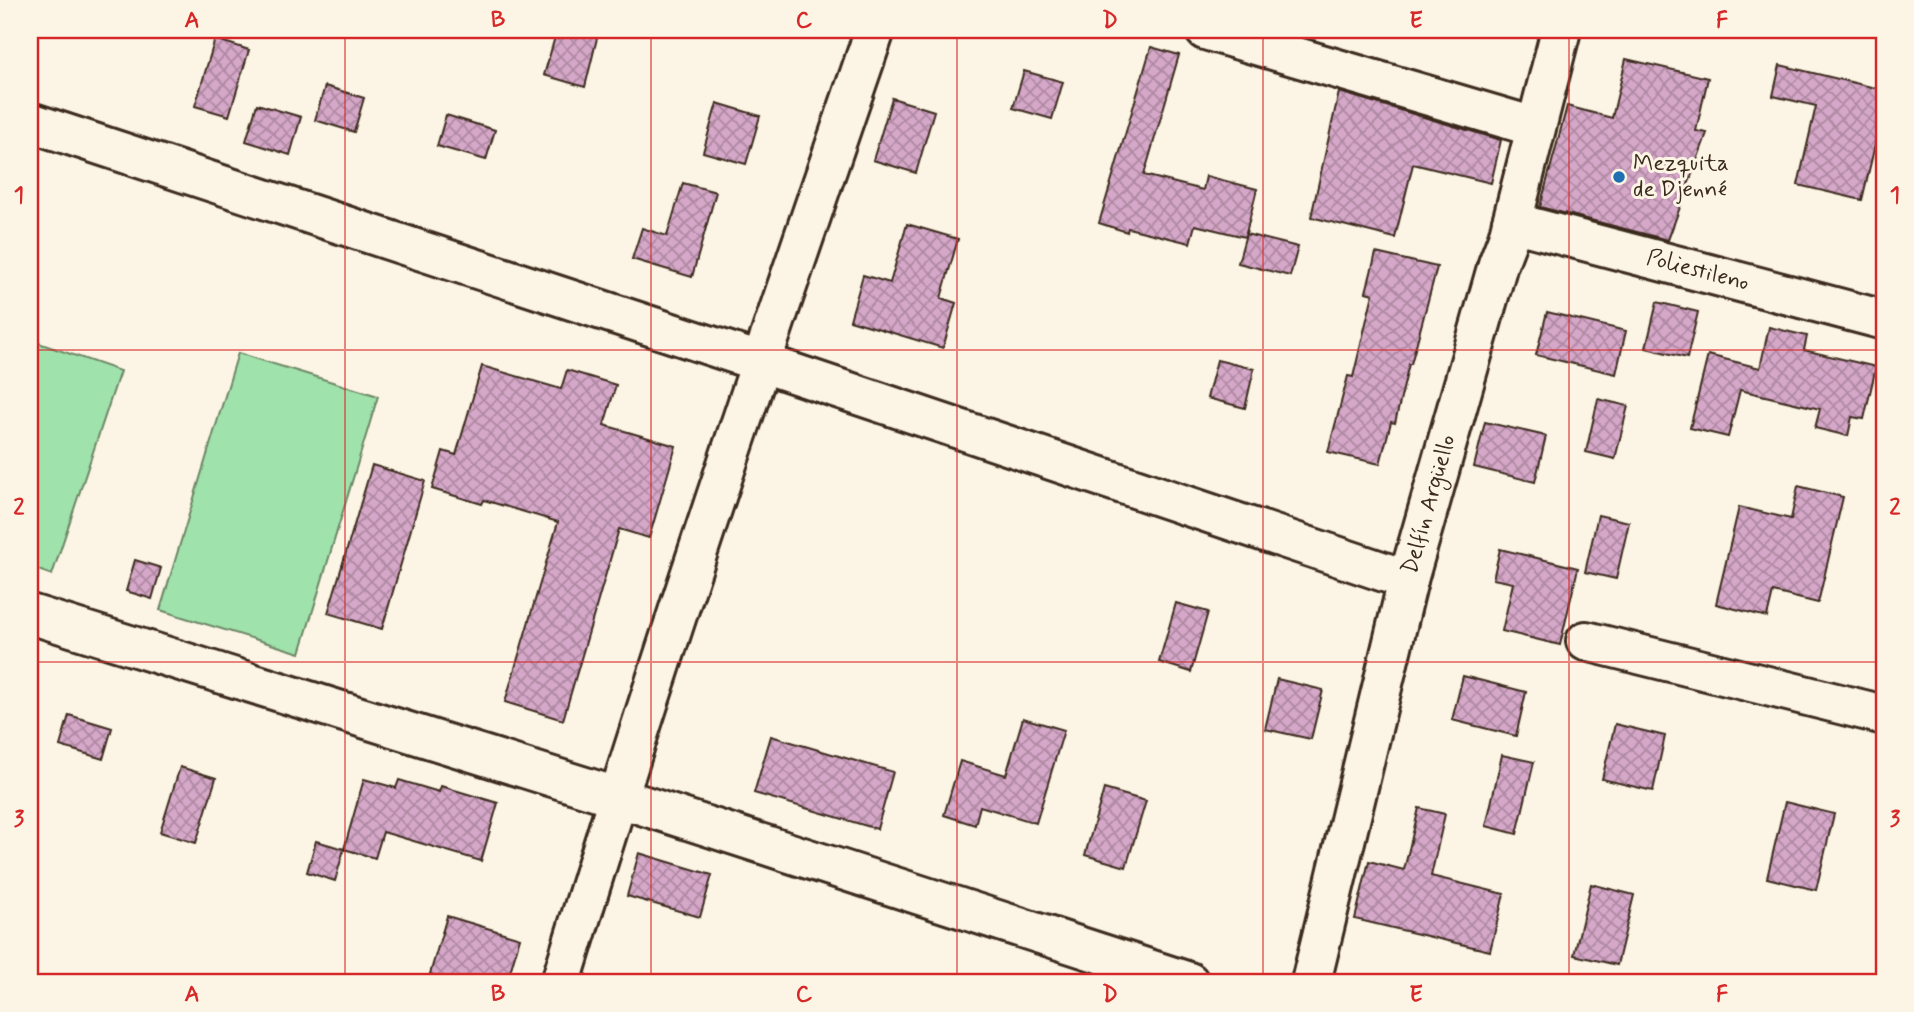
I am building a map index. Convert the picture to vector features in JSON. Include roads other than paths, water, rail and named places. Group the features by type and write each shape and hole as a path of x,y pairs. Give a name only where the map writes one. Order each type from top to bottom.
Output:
{"street":[{"path":"561,982 617,797 760,362 875,30"},
{"path":"1205,30 1535,127"},
{"name":"Delfín Argüello","path":"1311,982 1408,580 1512,222 1561,30"},
{"path":"30,122 760,362 1408,580"},
{"name":"Poliestileno","path":"1512,222 1884,320"},
{"path":"30,614 617,797 1189,982"},
{"path":"1586,641 1884,715"}],"place":[{"name":"Mezquita de Djenné","path":"1619,177"}]}
